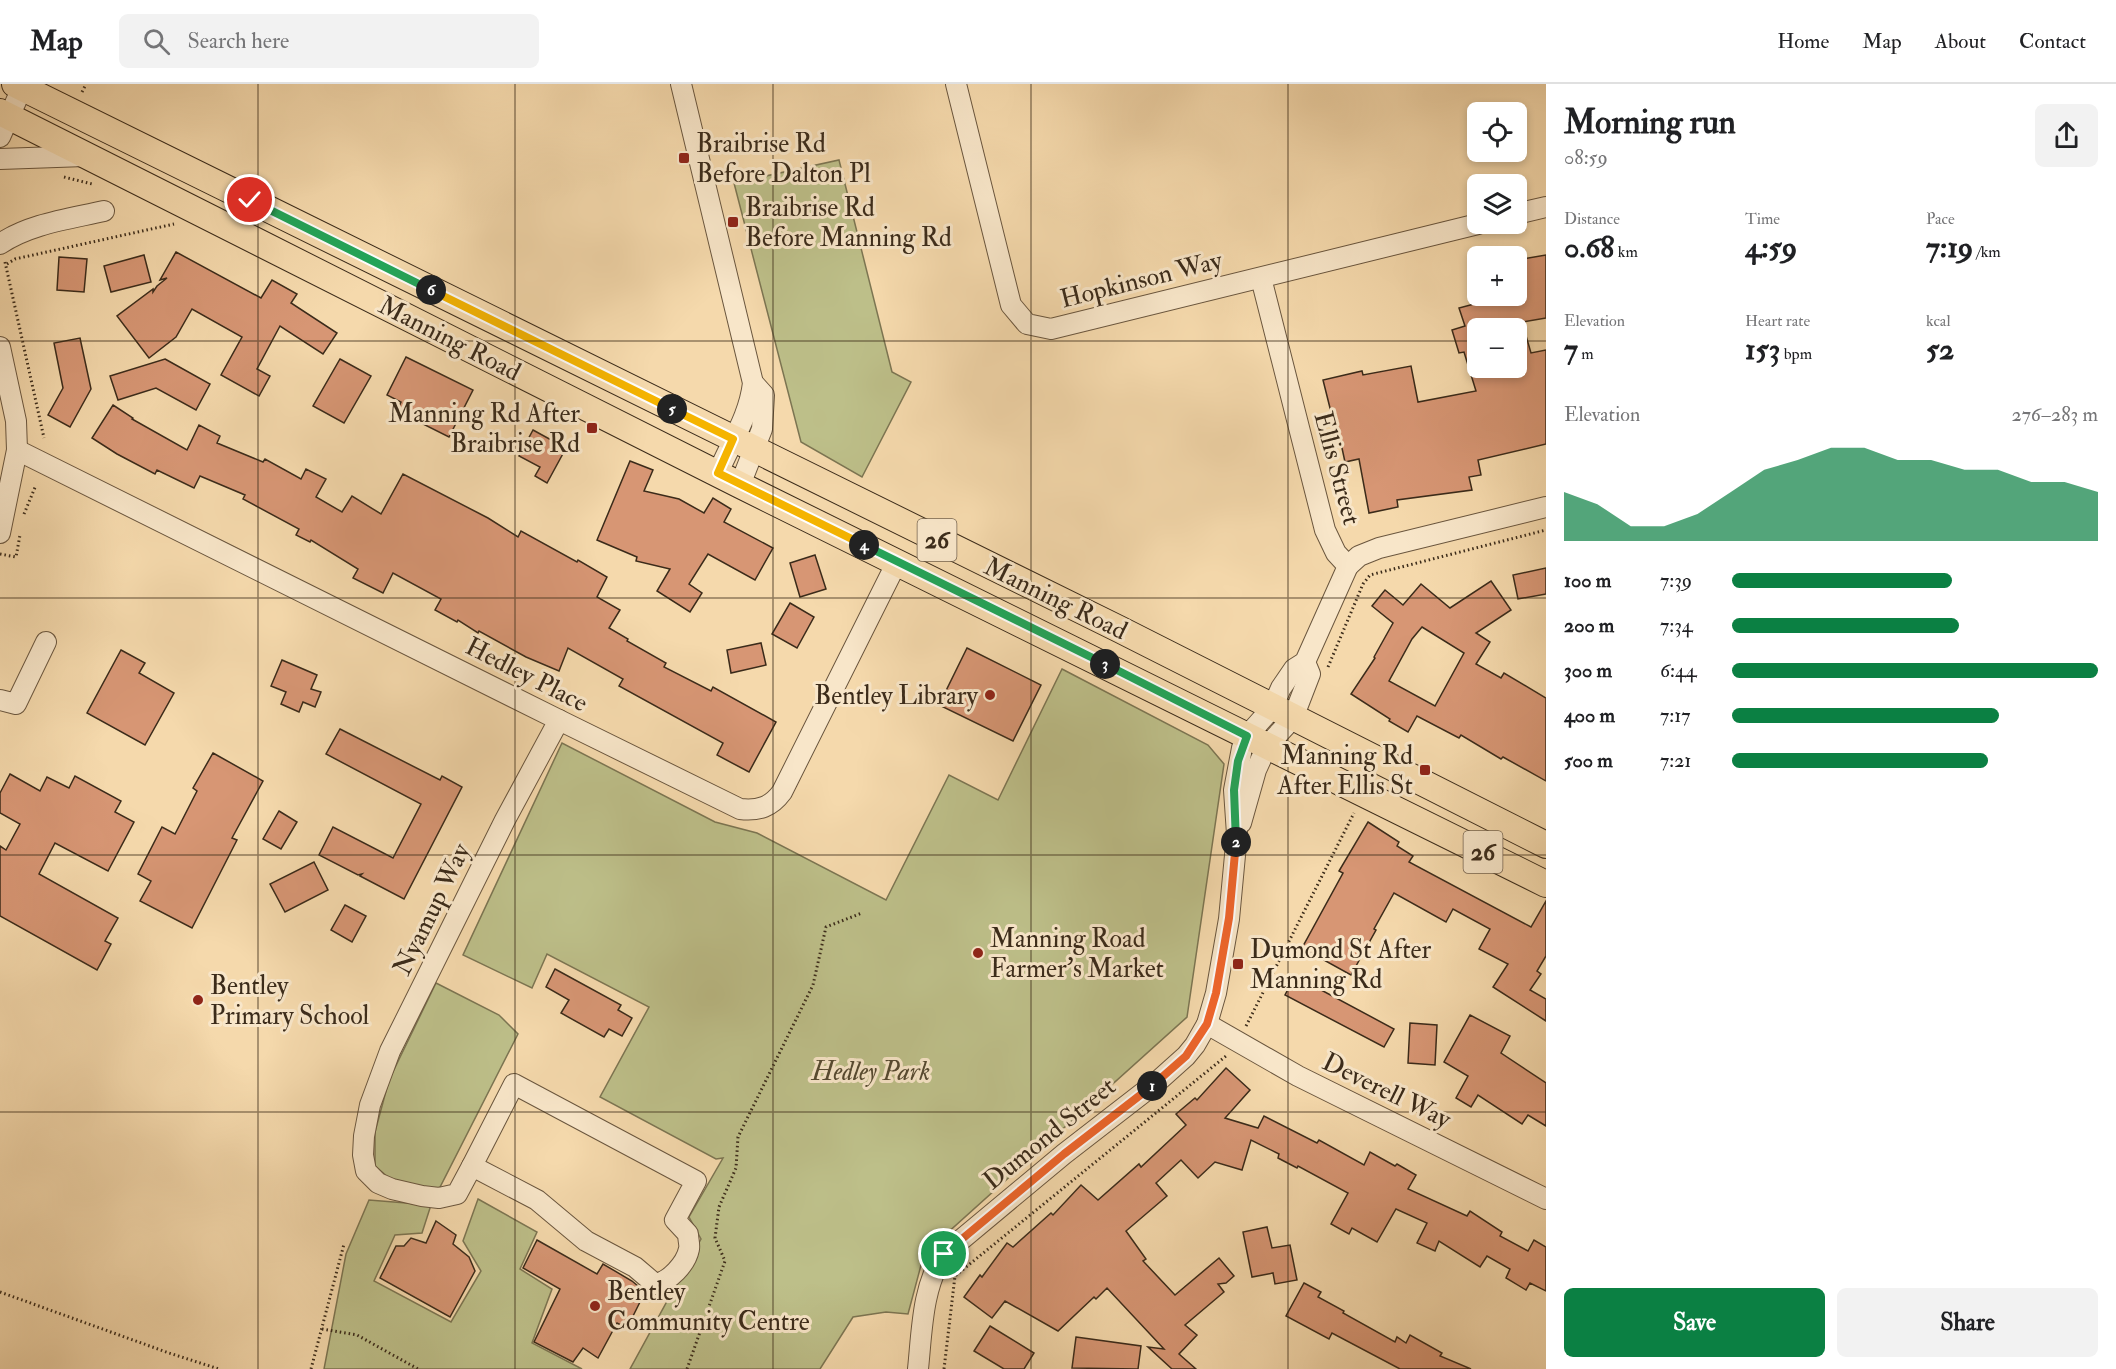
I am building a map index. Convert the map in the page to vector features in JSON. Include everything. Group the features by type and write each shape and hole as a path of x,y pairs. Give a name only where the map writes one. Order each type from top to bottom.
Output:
{"main road":[{"name":"Manning Road","path":"10,87 1119,629 1546,845"},
{"name":"Manning Road","path":"3,122 85,156 740,485 1546,884"}],"street":[{"path":"681,84 753,383 751,403 745,420 733,439 718,473"},
{"name":"Hopkinson Way","path":"956,84 1011,305 1027,324 1052,329 1467,227"},
{"path":"3,122 10,87"},
{"path":"0,159 85,156"},
{"path":"1527,211 1546,207"},
{"path":"0,244 12,236 37,227 104,211"},
{"name":"Ellis Street","path":"1261,278 1325,530 1336,553 1348,566"},
{"path":"0,347 16,421 17,450 0,533"},
{"path":"740,485 762,429 764,395 753,383"},
{"name":"Hedley Place","path":"17,450 734,806 754,810 775,802 782,792 897,562"},
{"path":"1282,713 1310,674 1305,662 1348,566 1359,556 1378,548 1546,507"},
{"path":"0,700 16,704 46,642"},
{"name":"Dumond Street","path":"918,1369 928,1290 935,1269 944,1254 1064,1154 1173,1068 1190,1051 1207,1024 1216,993 1229,918 1237,834 1234,790 1238,761 1282,713"},
{"name":"Nyamup Way","path":"472,1166 457,1194 439,1198 422,1196 378,1183 366,1171 364,1146 370,1105 390,1051 504,820 559,720"},
{"name":"Deverell Way","path":"1207,1024 1298,1076 1546,1199"},
{"path":"514,1084 696,1181 675,1220 688,1234 689,1251 674,1275 663,1283 655,1284 635,1267 586,1241 537,1200 472,1166 514,1084"}],"path":[{"path":"82,92 86,84"},
{"path":"7,264 15,259 178,223"},
{"path":"0,256 7,264 7,273 44,438"},
{"path":"1328,667 1363,584 1370,575 1546,531"},
{"path":"1243,1030 1354,811"},
{"path":"687,1369 724,1261 715,1238 719,1208 736,1168 738,1137 813,985 826,927 862,913"},
{"path":"944,1369 955,1276 1230,1053"},
{"path":"311,1369 344,1244"},
{"path":"0,1292 219,1369"},
{"path":"322,1329 357,1335 418,1369"}],"green space":[{"path":"839,160 892,372 911,382 862,477 801,442 734,183"},
{"name":"Hedley Park","path":"1062,669 1208,745 1224,764 1187,1017 924,1254 908,1314 886,1312 853,1317 820,1369 630,1369 701,1239 689,1217 723,1158 716,1159 600,1097 649,1007 547,954 532,988 463,955 562,743 715,822 757,833 886,900 949,775 998,800"},
{"path":"436,983 499,1015 518,1034 438,1191 389,1178 375,1166 375,1132 389,1080"},
{"path":"478,1199 537,1232 520,1269 552,1289 532,1343 582,1369 324,1369 346,1254 369,1200 431,1205 422,1233 395,1235 374,1281 451,1322 481,1271 463,1241"}],"building":[{"path":"176,252 261,298 272,280 297,294 291,303 337,333 323,354 280,326 257,369 270,376 259,396 221,375 242,337 192,309 176,337 149,358 117,316 153,289 153,292 167,278 160,280"},
{"path":"144,255 151,282 111,292 104,266"},
{"path":"1546,255 1546,318 1527,321 1527,318 1467,318 1467,362 1464,352 1459,353 1452,330 1465,326 1459,308 1467,306 1527,306 1527,258"},
{"path":"59,257 87,259 84,292 57,290"},
{"path":"80,338 91,389 70,427 48,415 63,388 54,343"},
{"path":"1527,339 1531,353 1546,350 1546,444 1478,460 1481,475 1469,477 1472,490 1397,500 1398,507 1369,513 1359,459 1345,462 1334,411 1331,412 1323,380 1362,371 1363,375 1411,366 1418,402 1476,391 1472,378 1527,378"},
{"path":"406,357 473,390 449,437 397,411 401,402 387,395"},
{"path":"165,359 210,384 196,410 156,388 118,400 110,376"},
{"path":"340,359 371,376 344,423 313,406"},
{"path":"113,405 132,419 187,450 199,425 220,436 217,443 263,462 265,459 301,479 306,469 326,479 316,497 342,512 352,496 381,514 403,474 488,518 518,537 521,531 607,577 597,597 620,610 609,628 666,663 664,667 711,691 713,687 776,722 749,772 717,755 723,743 619,686 623,679 568,648 559,671 526,657 435,610 441,599 393,573 383,593 353,578 358,569 311,540 310,542 296,535 299,529 243,499 245,495 200,476 194,488 157,470 155,474 117,454 92,438"},
{"path":"533,430 566,448 547,483 535,476 540,467 519,456"},
{"path":"630,461 653,470 644,491 679,499 704,513 713,498 731,509 724,522 773,548 755,580 708,554 689,584 702,593 690,612 657,591 670,569 636,561 637,557 597,540"},
{"path":"815,555 826,589 800,597 790,563"},
{"path":"1546,568 1546,594 1518,599 1513,575"},
{"path":"1491,581 1511,610 1476,633 1490,642 1476,664 1501,678 1504,673 1546,698 1546,781 1503,757 1501,759 1461,735 1459,738 1417,716 1408,732 1351,694 1375,658 1393,623 1372,606 1385,590 1403,605 1421,584 1450,608","holes":["1422,627 1464,653 1435,706 1389,681 1412,639"]},
{"path":"790,603 814,617 797,648 772,634"},
{"path":"761,643 766,665 731,673 727,650"},
{"name":"Bentley Library","path":"967,648 1041,685 1013,741 939,705"},
{"path":"121,650 145,663 139,673 174,693 145,745 87,713"},
{"path":"282,660 317,675 311,689 321,692 315,707 303,702 299,712 281,704 286,692 271,686"},
{"path":"340,729 440,780 442,776 462,787 404,899 360,876 362,874 358,875 319,855 333,827 393,858 421,804 326,754"},
{"path":"213,753 263,781 232,838 237,840 192,928 140,901 151,881 138,874 162,827 175,834 197,791 193,788"},
{"path":"10,774 40,791 47,777 69,788 75,776 121,801 115,812 134,822 108,871 55,843 39,874 118,918 105,941 111,944 97,970 0,916 0,846 6,850 20,824 0,813 0,793"},
{"path":"279,811 297,822 281,849 263,839"},
{"path":"1368,822 1399,842 1397,846 1413,856 1409,862 1531,927 1546,901 1546,956 1537,971 1541,974 1530,990 1546,999 1546,1021 1493,987 1508,964 1479,949 1490,929 1453,909 1446,922 1394,893 1351,975 1302,948 1343,873 1339,871"},
{"path":"314,862 328,890 285,912 270,884"},
{"path":"345,905 366,916 352,942 331,930"},
{"path":"555,969 621,1005 618,1010 632,1018 622,1036 609,1029 604,1037 561,1013 569,1000 546,987"},
{"path":"1295,976 1394,1029 1384,1047 1285,995"},
{"path":"1470,1015 1510,1036 1501,1053 1546,1083 1546,1126 1528,1115 1522,1124 1478,1095 1471,1107 1456,1098 1468,1076 1444,1062"},
{"path":"1410,1023 1437,1025 1435,1065 1408,1063"},
{"path":"1226,1068 1250,1090 1225,1118 1258,1128 1264,1116 1317,1143 1319,1140 1364,1165 1370,1152 1395,1166 1397,1164 1416,1175 1408,1189 1467,1216 1470,1211 1502,1232 1500,1236 1528,1251 1534,1240 1546,1247 1546,1291 1530,1283 1526,1290 1506,1278 1510,1269 1487,1256 1480,1267 1439,1241 1435,1251 1417,1243 1427,1223 1396,1209 1377,1242 1352,1228 1349,1234 1331,1224 1348,1193 1278,1158 1279,1154 1251,1140 1242,1170 1215,1162 1198,1178 1181,1160 1156,1183 1167,1196 1126,1231 1146,1259 1143,1261 1175,1295 1219,1258 1234,1276 1226,1283 1218,1284 1224,1292 1185,1325 1197,1335 1179,1354 1196,1369 1172,1369 1148,1347 1164,1349 1107,1288 1096,1299 1094,1297 1058,1331 1005,1301 992,1318 964,1297 1007,1243 1013,1247 1051,1213 1053,1215 1081,1185 1098,1200 1139,1164 1141,1167 1186,1125 1176,1114 1195,1098 1197,1100"},
{"path":"436,1221 456,1235 453,1244 469,1257 475,1271 450,1317 380,1278 396,1246 404,1246 411,1238 426,1243"},
{"path":"1267,1227 1272,1248 1290,1245 1297,1280 1275,1284 1273,1273 1252,1277 1243,1232"},
{"name":"Bentley Community Centre","path":"537,1240 597,1274 603,1264 632,1281 645,1292 627,1328 617,1323 598,1358 583,1348 573,1362 534,1342 560,1289 523,1268"},
{"path":"1304,1283 1321,1292 1318,1297 1395,1342 1397,1337 1406,1343 1410,1335 1442,1353 1440,1356 1471,1369 1400,1369 1332,1333 1329,1339 1286,1316"},
{"path":"990,1326 1034,1353 1024,1369 1004,1369 974,1351"},
{"path":"1076,1337 1141,1346 1138,1369 1072,1368"}],"place":[{"name":"Braibrise Rd Before Dalton Pl","path":"684,158"},
{"name":"Braibrise Rd Before Manning Rd","path":"733,222"},
{"name":"Manning Rd After Braibrise Rd","path":"592,428"},
{"name":"Bentley Library","path":"990,695"},
{"name":"Manning Rd After Ellis St","path":"1425,770"},
{"name":"Manning Road Farmer's Market","path":"978,953"},
{"name":"Dumond St After Manning Rd","path":"1238,964"},
{"name":"Bentley Primary School","path":"198,1000"},
{"name":"Bentley Community Centre","path":"595,1306"}],"route":[{"path":"250,200 733,439 718,473 740,485 1247,736 1238,761 1234,790 1237,834 1229,918 1216,993 1207,1024 1195,1045 1157,1082 1064,1154 944,1254"}]}
